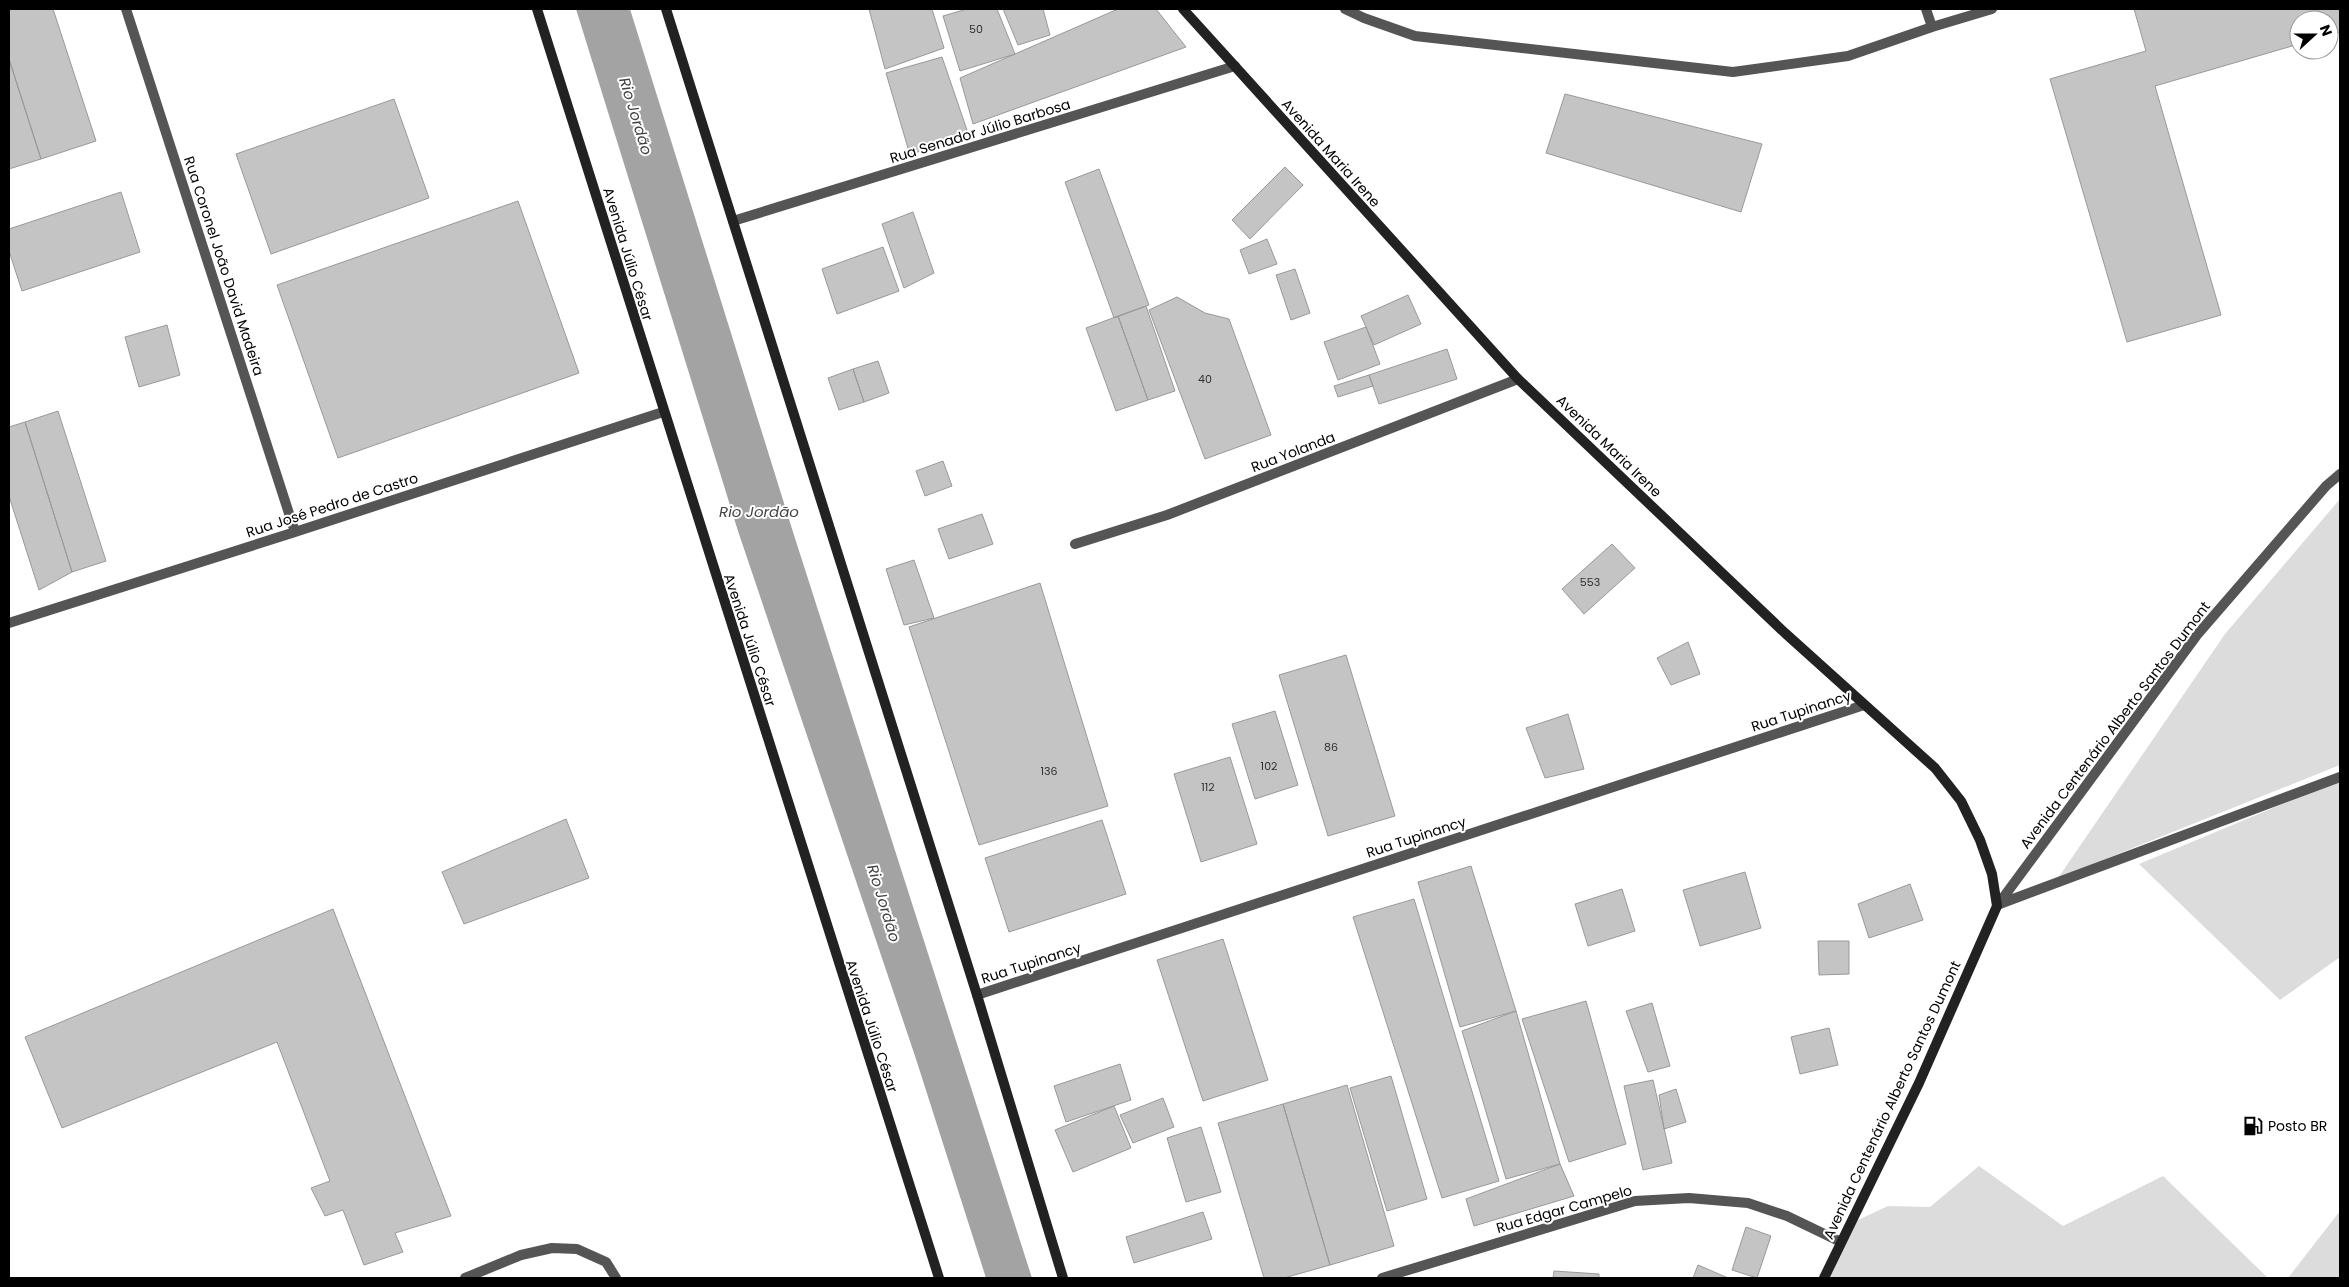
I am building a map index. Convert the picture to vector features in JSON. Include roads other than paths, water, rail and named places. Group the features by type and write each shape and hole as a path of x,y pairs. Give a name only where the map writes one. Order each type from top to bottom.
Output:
{"street":[{"name":"Rua Coronel João David Madeira","path":"126,9 295,532"},
{"name":"Avenida Júlio César","path":"537,9 663,412 939,1278"},
{"path":"666,9 977,995 1063,1278"},
{"name":"Avenida Maria Irene","path":"1183,9 1518,379 1864,705 1935,768 1961,800 1980,840 1992,874 1996,906"},
{"path":"1345,9 1364,18 1416,36 1733,72 1848,56 1932,27 1992,9"},
{"path":"1926,9 1932,27"},
{"name":"Rua Senador Júlio Barbosa","path":"733,221 1235,66"},
{"name":"Rua Yolanda","path":"1075,544 1167,515 1518,379"},
{"name":"Rua José Pedro de Castro","path":"9,622 295,532 663,412"},
{"name":"Avenida Centenário Alberto Santos Dumont","path":"1824,1278 1919,1083 1996,906 2197,635 2326,486 2340,474"},
{"name":"Rua Tupinancy","path":"977,995 1864,705"},
{"path":"1996,906 2340,777"},
{"name":"Rua Edgar Campelo","path":"1382,1278 1635,1201 1688,1198 1748,1203 1787,1216 1841,1242"},
{"path":"465,1278 521,1255 552,1248 578,1249 606,1262 616,1278"}],"water":[{"name":"Rio Jordão","path":"576,9 630,9 793,532 1032,1278 986,1278 915,1056 738,531"}],"place":[{"name":"Posto BR","path":"2253,1126"}]}
